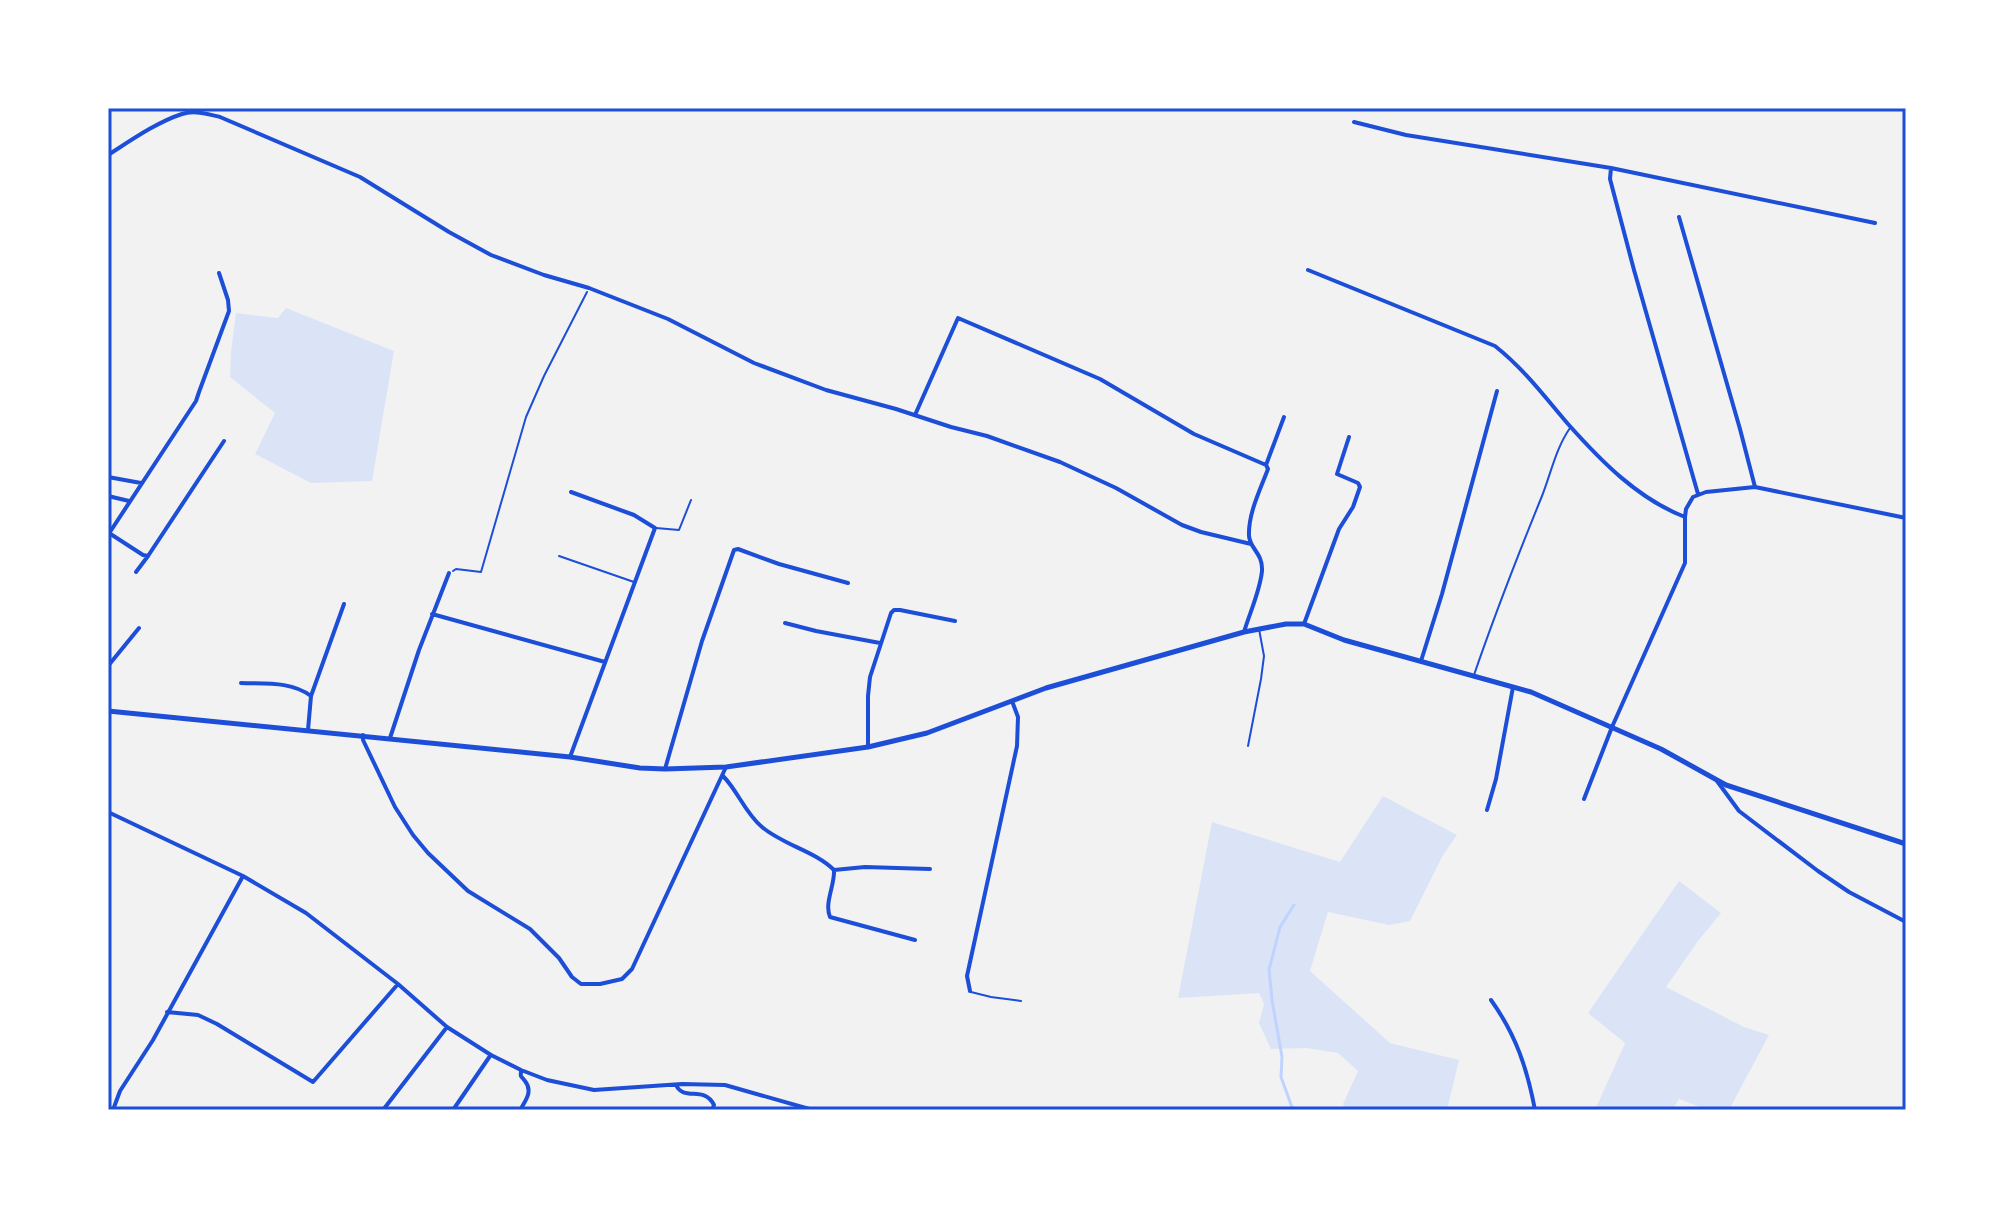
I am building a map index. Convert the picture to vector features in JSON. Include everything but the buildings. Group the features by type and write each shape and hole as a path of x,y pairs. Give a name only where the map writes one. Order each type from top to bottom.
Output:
{"street":[{"path":"178,108 182,114"},
{"path":"108,155 182,114 206,113 220,117 360,177 491,255 668,319 754,363 826,390 987,436 1060,462 1116,488 1182,525 1251,544"},
{"path":"1354,122 1406,135 1611,168 1875,223"},
{"path":"1611,168 1610,179 1634,270 1698,494"},
{"path":"1679,217 1755,487"},
{"path":"1308,270 1495,346 1516,362 1571,427 1636,491 1685,517"},
{"path":"148,556 109,534 196,401 229,311 219,273"},
{"path":"915,415 958,318 1100,379 1194,434 1266,465"},
{"path":"1421,661 1497,391"},
{"path":"1244,632 1262,571 1260,555 1249,536 1252,514 1284,417"},
{"path":"1304,624 1339,529 1353,507 1360,487 1358,483 1337,474 1349,437"},
{"path":"136,572 224,441"},
{"path":"108,477 142,483"},
{"path":"1584,799 1612,727 1685,563 1685,517 1693,497 1721,489 1755,487 1906,518"},
{"path":"570,757 655,528 634,515 571,492"},
{"path":"108,496 129,501"},
{"path":"665,769 702,641 734,550 848,583"},
{"path":"390,738 449,573"},
{"path":"308,730 311,696 344,604"},
{"path":"868,747 870,677 891,613 896,609 955,621"},
{"path":"432,614 605,662"},
{"path":"785,623 880,643"},
{"path":"108,711 570,757 640,768 726,767 868,747 927,733 1046,688 1244,632 1304,624 1344,640 1531,692 1661,749 1726,785 1906,844"},
{"path":"108,666 139,628"},
{"path":"241,683 298,687 311,696"},
{"path":"1487,810 1513,687"},
{"path":"970,991 967,976 1017,746 1018,717 1012,701"},
{"path":"363,735 395,807 428,853 468,891 530,929 559,958 572,977 581,984 589,985 622,979 632,969 726,767"},
{"path":"723,776 758,824 834,870 865,867 930,869"},
{"path":"1716,779 1739,811 1818,871 1849,892 1906,922"},
{"path":"108,812 243,876 306,913 398,984 447,1027 521,1070 547,1080 594,1090 725,1085 813,1110"},
{"path":"834,870 834,885 827,910 830,917 915,940"},
{"path":"113,1110 120,1091 153,1040 243,876"},
{"path":"167,1012 192,1014 217,1024 313,1082 398,984"},
{"path":"1491,1000 1519,1050 1535,1110"},
{"path":"383,1110 447,1027"},
{"path":"453,1110 491,1055"},
{"path":"520,1110 529,1091 521,1070"},
{"path":"676,1085 677,1090 682,1092 708,1097 714,1105 712,1110"}],"lane":[{"path":"1474,676 1559,447 1571,427"},
{"path":"655,528 679,530 691,500"},
{"path":"559,556 634,582"},
{"path":"1248,746 1264,656 1259,629"},
{"path":"970,991 1021,1001"}],"path":[{"path":"449,573 456,569 481,572 526,417 589,288"}],"shaded area":[{"path":"286,308 394,351 372,481 311,483 255,454 275,413 230,377 236,313 278,318"},
{"path":"1383,796 1457,835 1443,855 1410,921 1389,925 1328,912 1310,971 1390,1043 1459,1060 1447,1110 1345,1110 1343,1104 1358,1071 1338,1053 1306,1048 1271,1049 1259,1023 1264,1004 1259,993 1178,998 1212,822 1340,862"},
{"path":"1679,881 1721,913 1666,987 1744,1027 1769,1035 1729,1110 1708,1110 1679,1099 1672,1110 1595,1110 1625,1043 1588,1013"}],"waterway":[{"path":"1293,1110 1281,1077 1282,1057 1269,970 1280,927 1294,905"}]}
